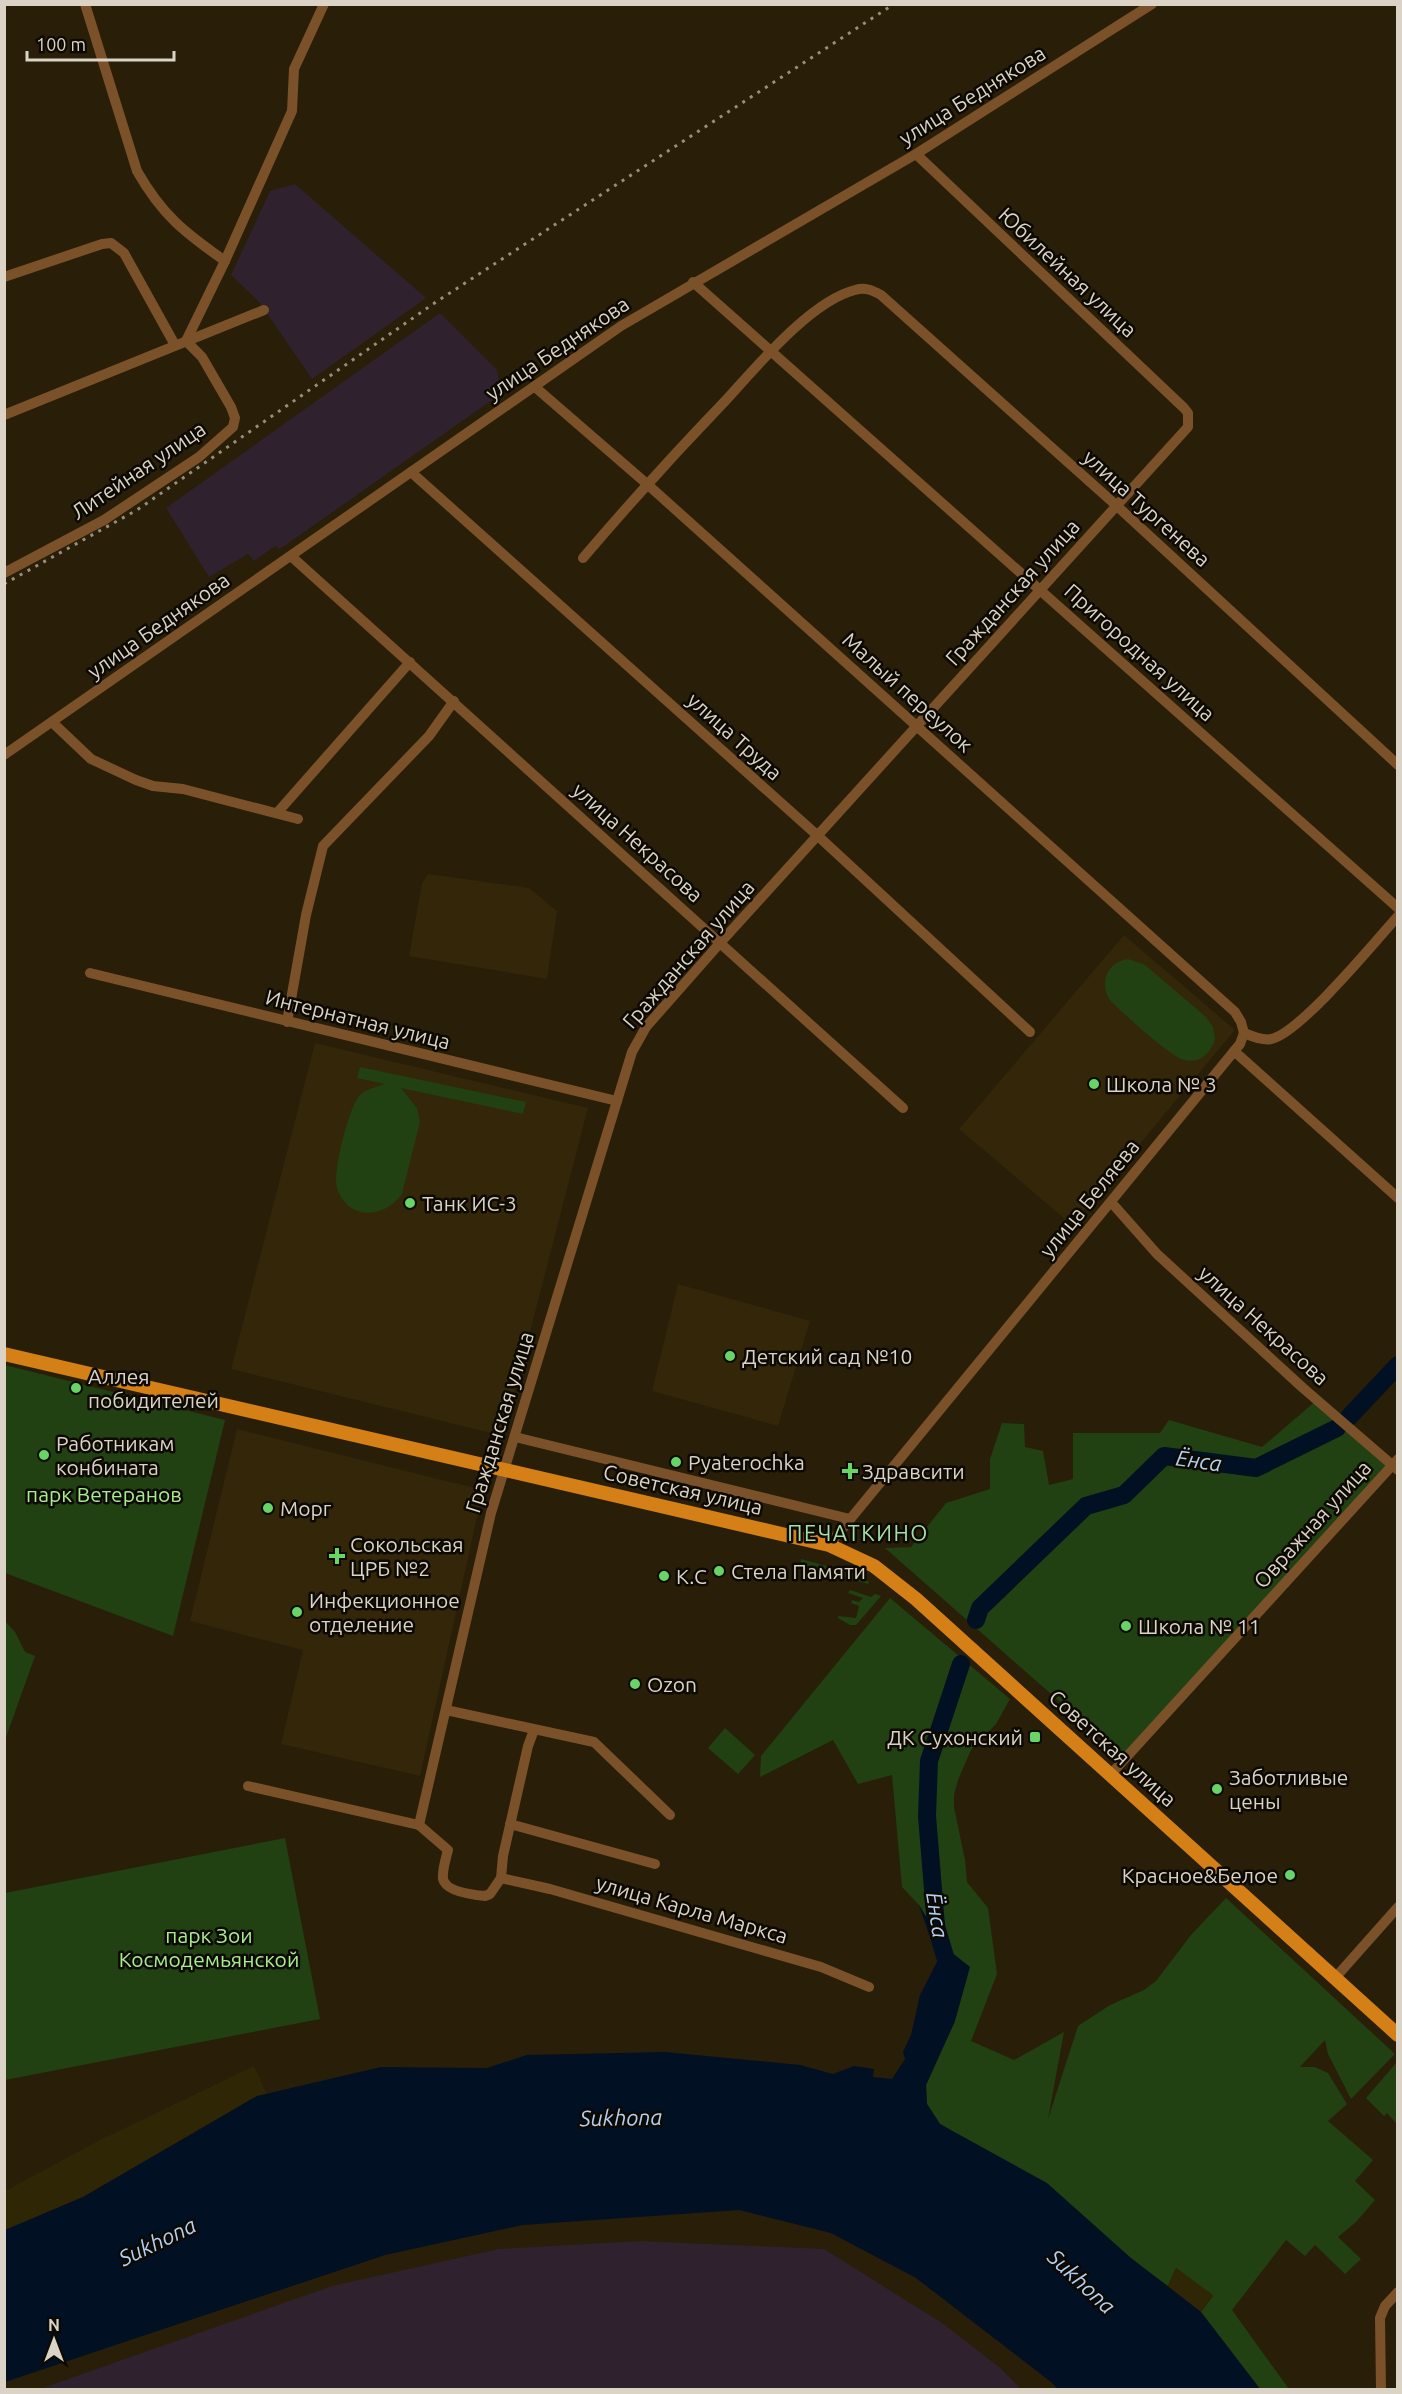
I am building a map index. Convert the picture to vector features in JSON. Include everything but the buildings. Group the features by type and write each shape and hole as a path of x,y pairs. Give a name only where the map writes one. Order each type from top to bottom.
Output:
{"main road":[{"name":"Советская улица","path":"4,1354 829,1545 874,1566 916,1599 1398,2035"}],"street":[{"path":"85,4 137,171 151,195 174,223 225,261"},
{"path":"180,343 225,261 292,111 294,69 324,4"},
{"name":"улица Беднякова","path":"4,755 292,557 411,471 536,387 621,326 916,154 1152,4"},
{"name":"Юбилейная улица","path":"916,154 1184,408 1189,421"},
{"path":"4,277 111,243 124,253 180,343"},
{"name":"Пригородная улица","path":"693,282 1398,908"},
{"name":"улица Тургенева","path":"771,351 814,313 841,295 864,288 881,295 1117,506 1398,765"},
{"path":"4,415 264,310"},
{"name":"Литейная улица","path":"4,573 104,520 199,457 233,428 235,418 231,407 202,357 180,343"},
{"path":"582,558 647,484 771,351"},
{"name":"Малый переулок","path":"536,387 1235,1012 1244,1033"},
{"name":"Гражданская улица","path":"419,1825 491,1513 632,1052 642,1033 1040,589 1184,433 1189,421"},
{"name":"улица Труда","path":"411,471 818,836 1030,1032"},
{"name":"улица Некрасова","path":"292,557 903,1108"},
{"path":"277,813 410,662"},
{"path":"287,1022 306,915 323,846 429,736 454,701"},
{"path":"52,722 91,759 136,780 153,786 183,789 298,819"},
{"path":"1244,1033 1262,1039 1271,1039 1298,1024 1398,916"},
{"name":"Интернатная улица","path":"90,973 617,1101"},
{"name":"улица Беляева","path":"829,1545 1240,1044 1244,1033"},
{"path":"1234,1051 1398,1198"},
{"name":"улица Некрасова","path":"1111,1202 1157,1254 1303,1388 1396,1465"},
{"name":"Советская улица","path":"515,1437 850,1519"},
{"name":"Овражная улица","path":"1111,1774 1396,1465"},
{"path":"446,1710 594,1742 670,1815"},
{"path":"248,1786 419,1825 448,1850 443,1876 449,1887 485,1896 494,1889 501,1878 510,1824 528,1746 534,1730"},
{"path":"510,1824 655,1864"},
{"name":"улица Карла Маркса","path":"501,1878 550,1889 821,1967 869,1987"},
{"path":"1335,1978 1398,1907"},
{"path":"1381,2390 1380,2318 1385,2306 1398,2292"}],"shaded area":[{"path":"295,184 426,298 312,379 259,302 231,275 270,191"},
{"path":"440,313 497,370 500,386 492,400 280,549 275,546 254,561 248,554 209,577 166,508"},
{"path":"428,874 529,888 557,911 547,979 409,956 422,883"},
{"name":"Школа № 3","path":"1124,935 1235,1030 1072,1225 959,1129"},
{"path":"315,1043 588,1108 503,1436 231,1369"},
{"name":"Детский сад №10","path":"678,1284 810,1321 778,1426 652,1391"},
{"name":"Сокольская ЦРБ №2","path":"237,1429 483,1490 420,1776 281,1744 303,1650 190,1621"},
{"path":"640,2241 824,2249 945,2325 999,2367 1021,2389 40,2389 332,2286 499,2249"}],"green space":[{"path":"1128,959 1145,965 1206,1017 1213,1027 1215,1039 1208,1053 1200,1059 1190,1061 1177,1057 1146,1033 1109,999 1105,986 1107,973 1115,964"},
{"path":"360,1067 526,1102 523,1114 401,1088 417,1108 420,1122 402,1194 386,1208 367,1213 349,1206 342,1199 336,1180 339,1155 356,1102 365,1091 385,1084 357,1078"},
{"name":"парк Ветеранов","path":"5,1365 225,1420 173,1636 5,1573"},
{"path":"1317,1400 1392,1465 1125,1759 885,1548 911,1547 946,1503 990,1489 990,1459 1002,1423 1024,1424 1025,1447 1043,1451 1049,1485 1073,1479 1073,1433 1160,1433 1169,1420 1262,1447"},
{"path":"801,1559 852,1573 869,1582 868,1584 800,1565"},
{"path":"850,1590 871,1597 875,1594 881,1596 856,1625 850,1625 838,1618 838,1616 856,1618 859,1606 851,1603 852,1600 859,1602 863,1598 848,1593"},
{"path":"890,1598 1010,1699 996,1724 971,1750 954,1795 967,1882 988,1908 997,1974 971,2041 1014,2060 1064,2032 1048,2119 1078,2026 1110,2005 1144,1990 1156,1981 1191,1935 1226,1898 1395,2054 1351,2099 1328,2054 1325,2040 1300,2067 1315,2067 1328,2073 1347,2104 1328,2121 1373,2160 1355,2181 1375,2200 1356,2222 1338,2237 1361,2259 1345,2274 1315,2245 1305,2256 1286,2240 1232,2310 1289,2389 1260,2389 1201,2312 1213,2296 1176,2268 1168,2286 975,2145 940,2124 927,2104 926,2085 955,2021 936,1927 931,1925 919,1905 902,1887 892,1775 858,1784 833,1740 760,1777 761,1756"},
{"path":"5,1621 15,1632 25,1652 35,1656 5,1740"},
{"path":"725,1728 755,1755 738,1774 708,1748"},
{"name":"парк Зои Космодемьянской","path":"285,1838 320,2019 5,2080 5,1893"},
{"path":"1397,2062 1397,2124 1387,2113 1384,2116 1366,2098"}],"sand":[{"path":"254,2066 267,2094 257,2096 83,2197 5,2230 5,2191 100,2140"},
{"path":"1176,2268 1213,2295 1201,2312 1168,2286"}],"water":[{"name":"Sukhona","path":"919,1905 931,1925 936,1926 941,1944 970,1967 955,2021 926,2085 927,2104 940,2124 1047,2183 1131,2258 1201,2312 1260,2389 1058,2389 916,2278 831,2233 739,2210 523,2225 385,2255 5,2382 5,2230 83,2197 257,2096 381,2067 487,2068 527,2055 665,2052 800,2065 833,2074 854,2066 874,2069 873,2077 892,2079 905,2059 903,2052 911,2035 920,1995 938,1960"}],"waterway":[{"name":"Ёнса","path":"1349,1417 1398,1365"},
{"name":"Ёнса","path":"976,1620 980,1608 1086,1506 1124,1495 1164,1456 1256,1468 1337,1428"},
{"name":"Ёнса","path":"946,1967 947,1963 936,1926 927,1816 929,1761 961,1664"}],"railway":[{"path":"4,584 137,510 436,302 894,4"}],"place":[{"name":"Школа № 3","path":"1094,1084"},
{"name":"Танк ИС-3","path":"410,1203"},
{"name":"Детский сад №10","path":"730,1356"},
{"name":"Аллея побидителей","path":"76,1388"},
{"name":"Работникам конбината","path":"44,1455"},
{"name":"Pyaterochka","path":"676,1462"},
{"name":"Здравсити","path":"850,1471"},
{"name":"Морг","path":"268,1508"},
{"name":"Сокольская ЦРБ №2","path":"337,1556"},
{"name":"Стела Памяти","path":"719,1571"},
{"name":"К.С","path":"664,1576"},
{"name":"Инфекционное отделение","path":"297,1612"},
{"name":"Школа № 11","path":"1126,1626"},
{"name":"Ozon","path":"635,1684"},
{"name":"ДК Сухонский","path":"1035,1737"},
{"name":"Заботливые цены","path":"1217,1789"},
{"name":"Красное&Белое","path":"1290,1875"}],"district":[{"name":"ПЕЧАТКИНО","path":"858,1532"}]}
